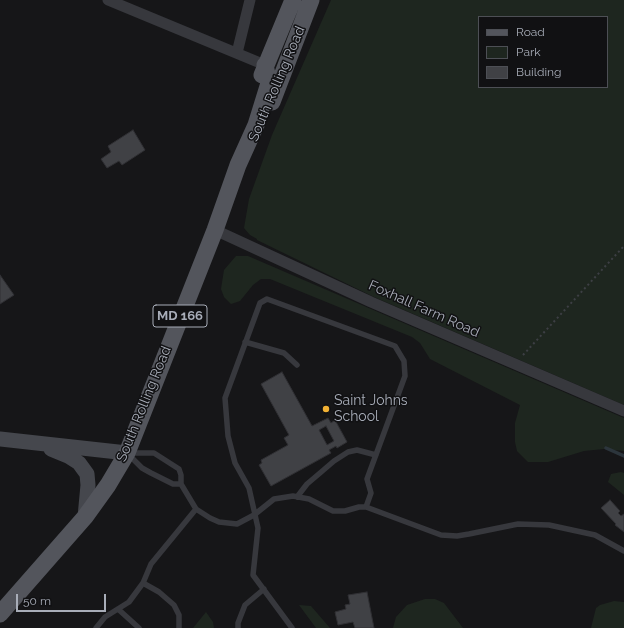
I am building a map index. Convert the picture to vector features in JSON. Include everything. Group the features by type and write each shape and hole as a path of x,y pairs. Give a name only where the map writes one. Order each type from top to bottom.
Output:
{"main road":[{"name":"South Rolling Road","path":"0,614 85,517 108,485 127,453 238,165 242,137 265,65 293,0"},
{"name":"South Rolling Road","path":"265,65 281,54 304,0"},
{"name":"South Rolling Road","path":"238,165 259,136 290,59 311,0"},
{"path":"0,439 127,453"},
{"path":"34,442 68,456 79,463 87,474 88,485 85,517"}],"street":[{"path":"108,0 265,65"},
{"path":"237,53 250,0"},
{"name":"Foxhall Farm Road","path":"214,230 371,302 514,365 624,411"}],"lane":[{"path":"292,628 254,575 258,528 249,488 235,464 228,436 225,398 260,303 267,298 395,346 404,361 405,376 367,479 371,493 366,507"},
{"path":"245,342 284,353 297,366"},
{"path":"298,497 308,484 320,473 348,452 357,450 376,455"},
{"path":"127,453 142,468 173,484 181,484"},
{"path":"127,453 154,453 179,469 181,484 196,509 219,522 237,524 254,515 274,499 293,496 309,499 333,511 345,511 359,507 366,507 441,536 457,536 518,524 549,525 595,535 624,551"},
{"path":"96,628 105,617 129,602 143,583 151,564 196,509"},
{"path":"143,583 159,592 174,605 179,615 179,628"},
{"path":"238,628 238,623 244,605 264,589"},
{"path":"118,609 139,628"}],"path":[{"path":"514,365 624,246"}],"green space":[{"path":"331,0 624,0 624,405 374,297 257,240 244,228 249,199 272,135"},
{"path":"236,256 248,256 624,418 624,451 604,449 584,451 548,462 528,462 517,451 515,442 515,423 520,405 430,359 420,343 412,337 270,279 261,279 253,285 240,301 231,304 224,297 221,289 224,270"},
{"path":"621,472 624,473 624,495 608,482 611,474"},
{"path":"425,599 435,599 444,603 463,628 393,628 396,617 407,605"},
{"path":"614,601 624,602 624,628 591,628 596,608 600,605"},
{"path":"299,605 311,606 330,628 316,628"},
{"path":"206,612 213,622 214,628 193,628"}],"building":[{"path":"133,130 145,150 122,165 119,161 107,168 101,159 111,152 108,146"},
{"path":"0,275 14,295 0,304"},
{"path":"282,372 312,426 328,418 331,423 335,420 347,442 337,448 336,446 329,450 331,453 271,486 259,465 262,463 261,460 288,445 284,438 289,435 261,384","holes":["326,426 334,441 327,445 319,430"]},
{"path":"610,500 620,511 618,513 621,516 624,514 624,532 615,525 616,524 601,508"},
{"path":"367,592 374,628 355,628 353,622 338,625 335,612 346,609 345,605 350,604 348,595"}],"waterway":[{"path":"606,448 624,456"}],"place":[{"name":"Saint Johns School","path":"326,409"}]}
